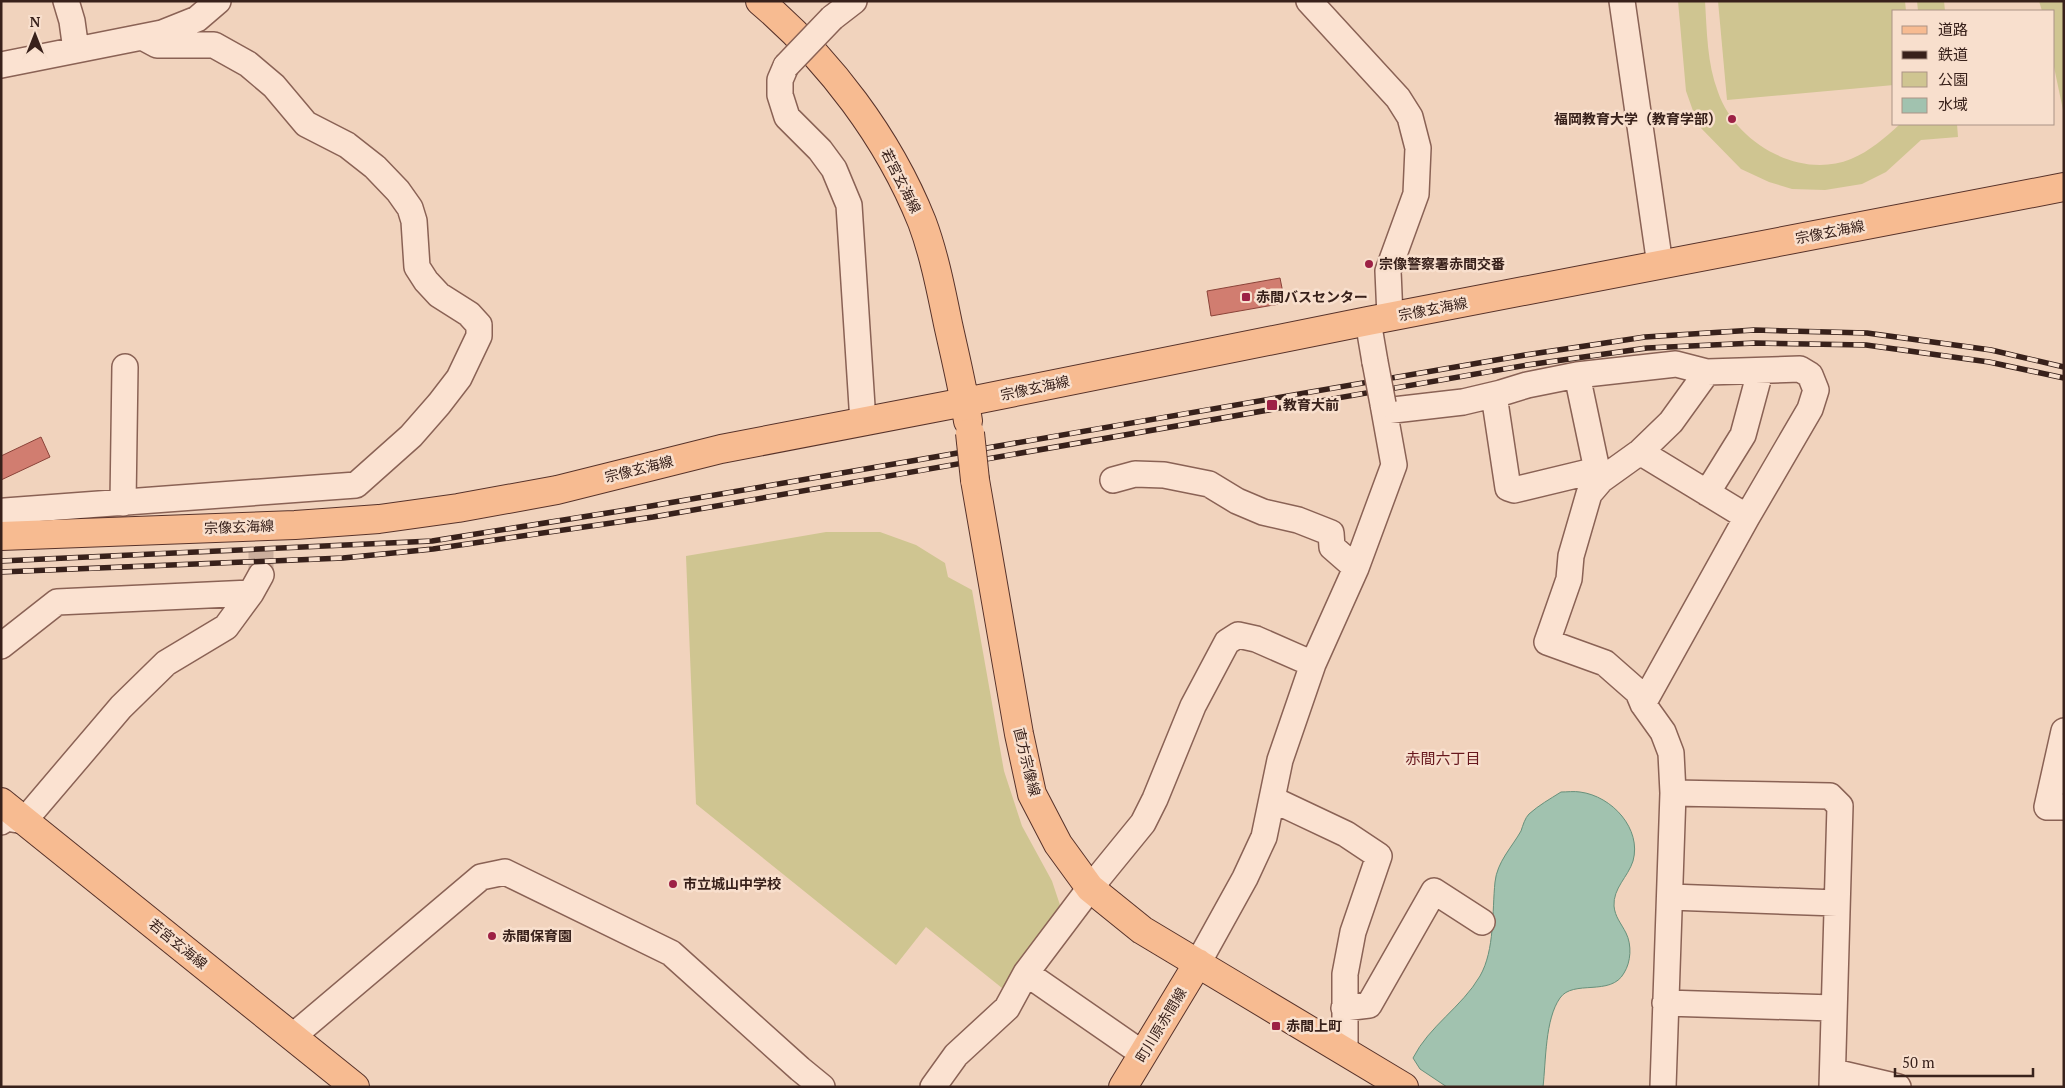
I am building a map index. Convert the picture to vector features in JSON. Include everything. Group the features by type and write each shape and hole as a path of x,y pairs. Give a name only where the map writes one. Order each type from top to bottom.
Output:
{"main road":[{"name":"若宮玄海線","path":"760,1 790,27 830,71 865,118 897,166 922,223 937,273 965,402"},
{"name":"宗像玄海線","path":"1,536 295,525 379,519 458,508 558,490 720,449 1379,319 2064,187"},
{"name":"直方宗像線","path":"965,402 975,480 1019,734 1032,794 1058,844 1090,888 1142,930 1344,1051 1393,1084"},
{"name":"若宮玄海線","path":"1,802 12,821 293,1036 355,1087"},
{"name":"町川原赤間線","path":"1123,1087 1198,963"}],"street":[{"path":"66,1 72,21 76,50"},
{"path":"1,65 162,34 197,19 218,1"},
{"path":"854,1 832,18 786,66 780,80 780,95 787,116 820,150 834,169 849,205 863,422"},
{"path":"1198,963 1245,878 1264,837 1274,800 1280,760 1313,664 1356,568 1394,465 1375,362 1379,319 1388,271 1416,194 1418,148 1410,117 1398,98 1309,1"},
{"path":"1622,1 1660,265"},
{"path":"1,517 5,511 356,485 411,436 439,404 459,378 480,336 479,325 469,314 439,295 426,282 417,267 414,221 410,208 398,191 375,167 347,146 306,124 274,86 248,64 214,45 157,45 144,38"},
{"path":"1384,408 1463,402 1527,385 1577,375 1676,364 1707,372 1760,372 1800,369 1810,375 1816,390 1810,409 1642,704"},
{"path":"123,503 124,367"},
{"path":"1494,395 1508,488 1514,490 1599,475 1640,452 1671,422 1707,372"},
{"path":"1707,493 1743,435 1760,372"},
{"path":"1577,375 1599,475 1589,494 1571,556 1569,580 1547,642 1605,664 1638,692 1642,704 1663,732 1671,753 1673,793 1662,1087"},
{"path":"1640,452 1748,517"},
{"path":"1113,480 1135,474 1164,475 1209,484 1236,501 1264,512 1298,520 1331,533 1332,547 1356,568"},
{"path":"1,646 57,602 256,584 226,627 166,663 121,707 12,821"},
{"path":"933,1087 956,1055 1007,1008 1026,973 1142,823 1155,799 1193,706 1227,642 1238,636 1256,639 1313,664"},
{"path":"2064,731 2047,807 2064,807"},
{"path":"1673,793 1830,796 1840,806 1833,1008 1833,1080 1898,1087"},
{"path":"1274,800 1346,834 1379,856 1353,932 1344,974 1344,1051"},
{"path":"293,1036 481,877 505,872 671,953 794,1078 822,1087"},
{"path":"1344,1008 1369,1005 1434,891 1482,922"},
{"path":"1670,897 1837,903"},
{"path":"1026,973 1143,1054"},
{"path":"1665,1003 1833,1008"}],"green space":[{"path":"1678,1 1705,1 1710,59 1718,92 1726,110 1739,127 1754,141 1771,152 1791,160 1811,164 1831,164 1851,159 1865,152 1899,125 1957,125 1958,137 1921,140 1886,172 1862,184 1825,190 1792,189 1769,182 1741,169 1698,125 1686,91"},
{"path":"1718,1 1905,1 1906,10 1892,10 1892,85 1727,100"},
{"path":"1917,1 1944,1 1945,10 1918,10"},
{"path":"2039,1 2064,1 2063,110 2055,72 2055,10 2042,10"},
{"path":"826,532 880,532 916,545 945,563 948,577 972,590 1004,771 1022,826 1052,881 1060,905 1007,992 926,927 896,965 696,804 686,556"}],"water":[{"path":"1561,792 1580,792 1603,800 1622,816 1629,826 1635,849 1633,861 1618,888 1614,900 1618,920 1626,933 1630,948 1626,969 1618,980 1610,984 1574,989 1566,992 1560,998 1551,1017 1543,1087 1447,1087 1420,1069 1413,1058 1436,1026 1473,987 1480,976 1485,966 1491,942 1495,882 1499,868 1528,816"}],"building":[{"name":"赤間バスセンター","path":"1280,278 1285,303 1211,316 1207,291"},
{"path":"41,437 50,457 1,480 1,456"}],"tunnel":[{"path":"261,494 261,575"}],"railway":[{"path":"1,561 432,541 651,506 1525,355 1645,337 1754,330 1867,333 1991,350 2064,367"},
{"path":"1,572 343,558 433,549 653,517 1527,365 1647,348 1755,343 1866,345 1989,362 2064,378"}],"place":[{"name":"福岡教育大学（教育学部）","path":"1732,119"},
{"name":"宗像警察署赤間交番","path":"1369,264"},
{"name":"赤間バスセンター","path":"1246,297"},
{"name":"教育大前","path":"1272,405"},
{"name":"市立城山中学校","path":"673,884"},
{"name":"赤間保育園","path":"492,936"},
{"name":"赤間上町","path":"1276,1026"}],"district":[{"name":"赤間六丁目","path":"1443,759"}]}
